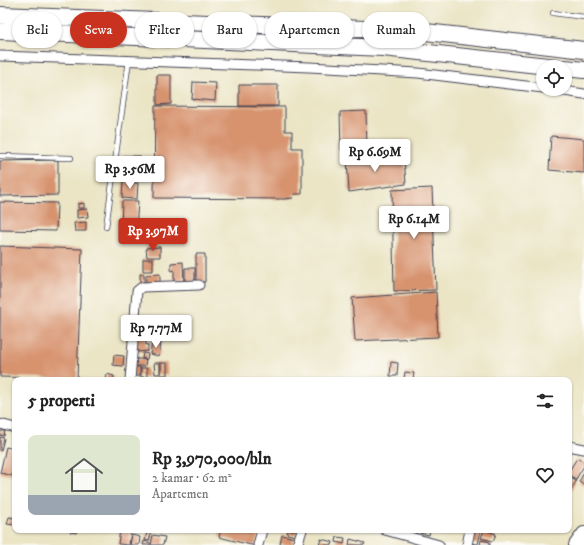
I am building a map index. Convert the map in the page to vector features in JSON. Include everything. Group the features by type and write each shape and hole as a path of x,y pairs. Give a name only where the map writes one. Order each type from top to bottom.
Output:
{"highway":[{"path":"0,15 417,31 584,50"},
{"path":"0,31 383,48 536,65"},
{"path":"572,69 584,70"},
{"path":"576,545 584,534"}],"street":[{"path":"0,56 129,60 418,73 536,87"},
{"path":"572,92 584,94"},
{"path":"130,377 137,291 142,288 199,284"},
{"path":"0,424 12,427"},
{"path":"572,447 584,449"},
{"path":"258,545 261,533"},
{"path":"297,545 301,533"},
{"path":"395,533 438,545"},
{"path":"467,545 469,533"},
{"path":"403,545 406,536"}],"lane":[{"path":"553,13 584,17"},
{"path":"106,227 129,60"},
{"path":"0,156 71,158"}],"building":[{"path":"157,75 171,75 171,104 157,105"},
{"path":"193,82 216,83 215,101 192,99"},
{"path":"239,85 278,85 278,106 239,106"},
{"path":"155,106 285,107 285,131 292,131 292,148 302,148 302,194 294,194 293,198 284,199 154,198"},
{"path":"366,111 367,149 341,150 340,112"},
{"path":"551,136 584,139 584,173 549,170"},
{"path":"124,156 140,156 139,179 123,179"},
{"path":"404,158 406,184 349,192 347,159"},
{"path":"58,160 58,195 0,196 0,161"},
{"path":"123,182 138,183 137,199 122,198"},
{"path":"432,188 436,290 394,291 392,190"},
{"path":"122,201 138,201 136,230 121,229"},
{"path":"0,202 57,203 56,231 0,230"},
{"path":"84,203 84,208 78,208 78,204"},
{"path":"87,209 88,217 77,218 77,210"},
{"path":"86,222 86,231 75,231 74,223"},
{"path":"0,246 82,249 77,377 0,377"},
{"path":"160,247 160,257 147,257 146,248"},
{"path":"196,254 205,254 205,282 196,282"},
{"path":"143,259 153,259 153,271 143,271"},
{"path":"183,262 184,282 174,282 174,270 171,271 171,263"},
{"path":"185,268 195,268 195,282 185,283"},
{"path":"140,274 144,274 144,284 140,284"},
{"path":"160,274 160,284 146,285 146,275"},
{"path":"436,292 438,337 355,341 352,298"},
{"path":"135,336 146,336 148,351 138,352 137,345 135,345"},
{"path":"152,342 161,343 159,356 150,354"},
{"path":"143,353 148,354 147,359 142,359"},
{"path":"114,355 124,356 123,366 113,365"},
{"path":"134,359 146,359 145,366 134,366"},
{"path":"391,362 398,363 397,376 390,376"},
{"path":"154,363 160,363 160,374 155,374"},
{"path":"161,363 167,363 167,375 161,375"},
{"path":"132,367 140,367 140,376 132,376"},
{"path":"141,368 147,368 147,377 141,377"},
{"path":"405,372 414,373 413,377 404,377"},
{"path":"107,374 114,376 114,377 106,377"},
{"path":"1,431 5,431 4,436 0,435"},
{"path":"0,437 4,438 1,451 0,451"},
{"path":"6,447 12,448 12,476 0,473"},
{"path":"577,458 584,462 584,466 576,479 572,477 572,466"},
{"path":"584,472 584,485 579,482"},
{"path":"572,479 576,481 572,489"},
{"path":"9,517 12,518 12,525 7,524"},
{"path":"120,533 131,533 129,545 118,544"},
{"path":"147,533 151,534 149,541 145,540"},
{"path":"220,533 258,533 255,545 219,537"},
{"path":"287,533 296,533 295,536"},
{"path":"471,533 480,533 478,544 469,543"},
{"path":"483,533 496,534 493,541 481,538"},
{"path":"132,535 140,537 139,545 130,545"},
{"path":"153,535 165,537 163,545 151,545"},
{"path":"282,535 294,538 292,545 280,544"},
{"path":"337,537 345,538 344,544 336,542"},
{"path":"321,539 333,542 332,545 319,545"},
{"path":"350,539 365,543 364,545 349,545"},
{"path":"481,540 490,542 490,545 480,545"},
{"path":"144,541 150,543 150,545 143,545"}]}
